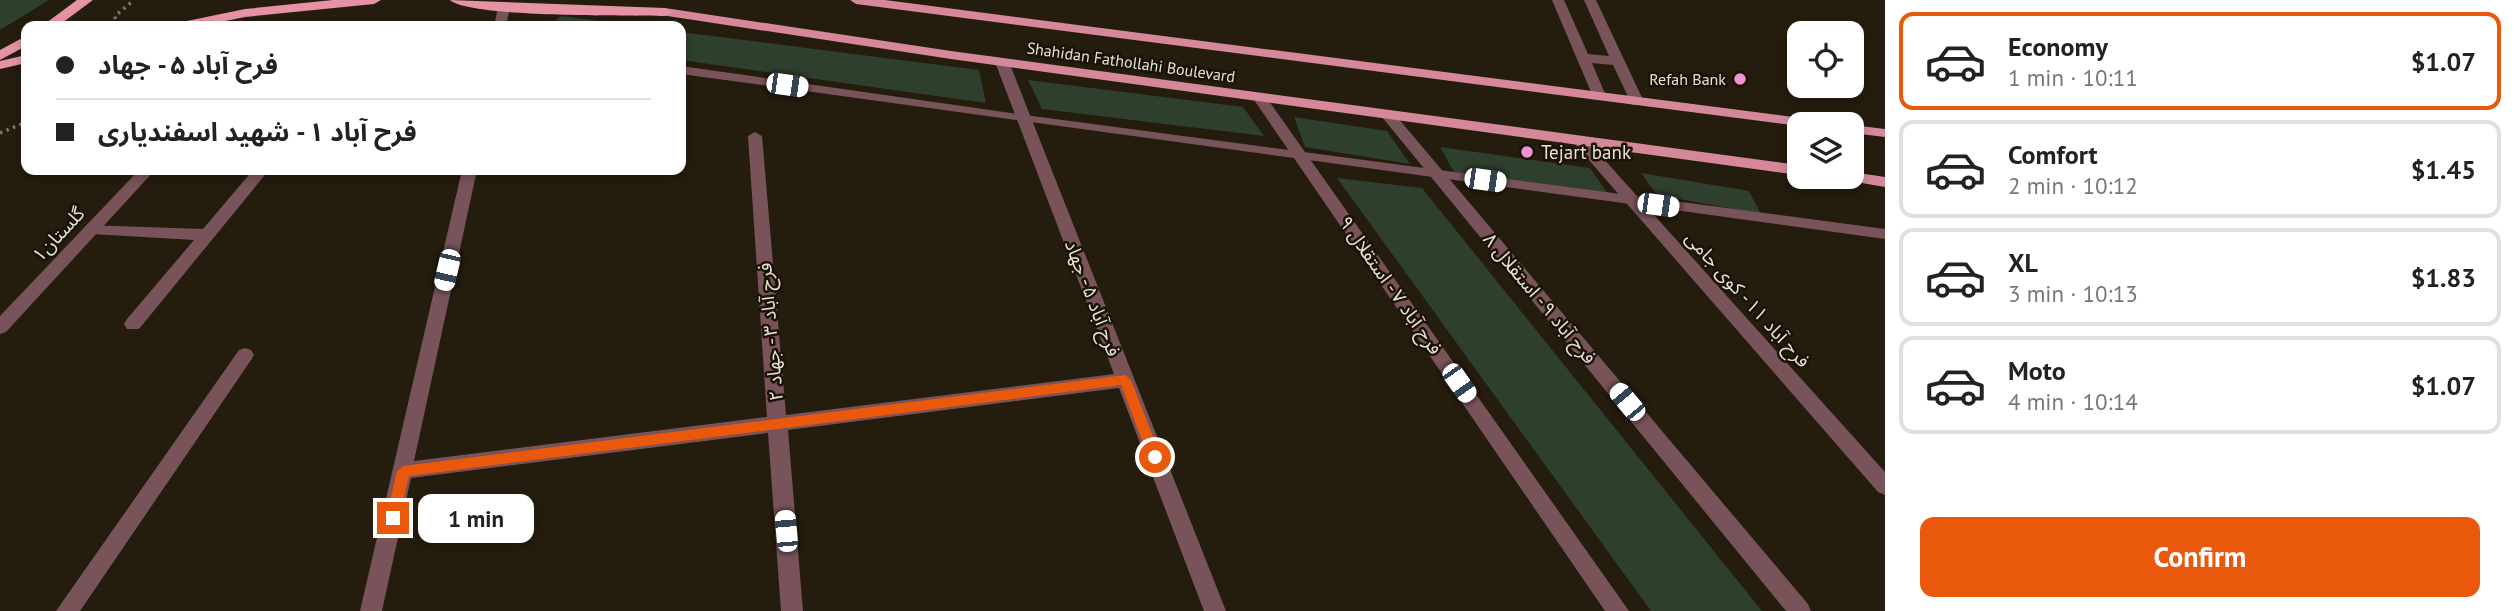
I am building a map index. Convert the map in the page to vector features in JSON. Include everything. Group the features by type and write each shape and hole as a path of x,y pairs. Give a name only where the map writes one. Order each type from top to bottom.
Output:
{"highway":[{"path":"55,21 86,0"},
{"path":"206,21 245,13 374,0"},
{"name":"Shahidan Fathollahi Boulevard","path":"457,0 504,7 664,12"},
{"path":"580,0 664,12"},
{"path":"0,56 21,43"},
{"path":"0,65 21,60"}],"main road":[{"name":"Shahidan Fathollahi Boulevard","path":"856,0 1787,121"},
{"name":"Shahidan Fathollahi Boulevard","path":"664,12 1002,62 1787,168"},
{"path":"1864,130 1885,133"},
{"path":"1864,179 1885,182"}],"street":[{"path":"1558,0 1599,96"},
{"path":"1590,0 1637,102"},
{"path":"501,21 504,7"},
{"path":"1583,58 1618,61"},
{"name":"فرح آباد ۵ - جهاد","path":"1002,62 1215,611"},
{"path":"686,71 1025,119 1885,234"},
{"name":"فرح آباد ۷ - استقلال ۹","path":"1259,97 1618,611"},
{"name":"فرح آباد ۹ - استقلال ۸","path":"1387,114 1800,611"},
{"name":"فرح آباد ۳ - جهاد ۲","path":"755,136 792,611"},
{"name":"فرح آباد ۱۱ - کوی جامی","path":"1579,140 1885,486"},
{"name":"گلستان۱","path":"0,327 142,175"},
{"path":"133,324 257,175"},
{"path":"371,611 468,175"},
{"path":"92,229 207,235"},
{"path":"68,611 245,355"},
{"path":"403,471 1125,380"}],"path":[{"path":"115,21 114,16 134,0"},
{"path":"0,133 21,123"}],"green space":[{"path":"0,0 49,0 0,30"},
{"path":"561,16 600,21 556,21"},
{"path":"686,33 979,70 986,103 686,61"},
{"path":"1028,80 1243,107 1264,136 1042,109"},
{"path":"1294,117 1387,131 1410,164 1305,147"},
{"path":"1440,147 1590,168 1609,195 1454,172"},
{"path":"1641,173 1749,191 1761,214 1657,195"},
{"path":"1337,178 1422,188 1762,611 1651,611"}],"place":[{"name":"Refah Bank","path":"1740,79"},
{"name":"Tejart bank","path":"1527,152"}],"route":[{"path":"393,518 403,471 1125,380 1155,457"}]}
